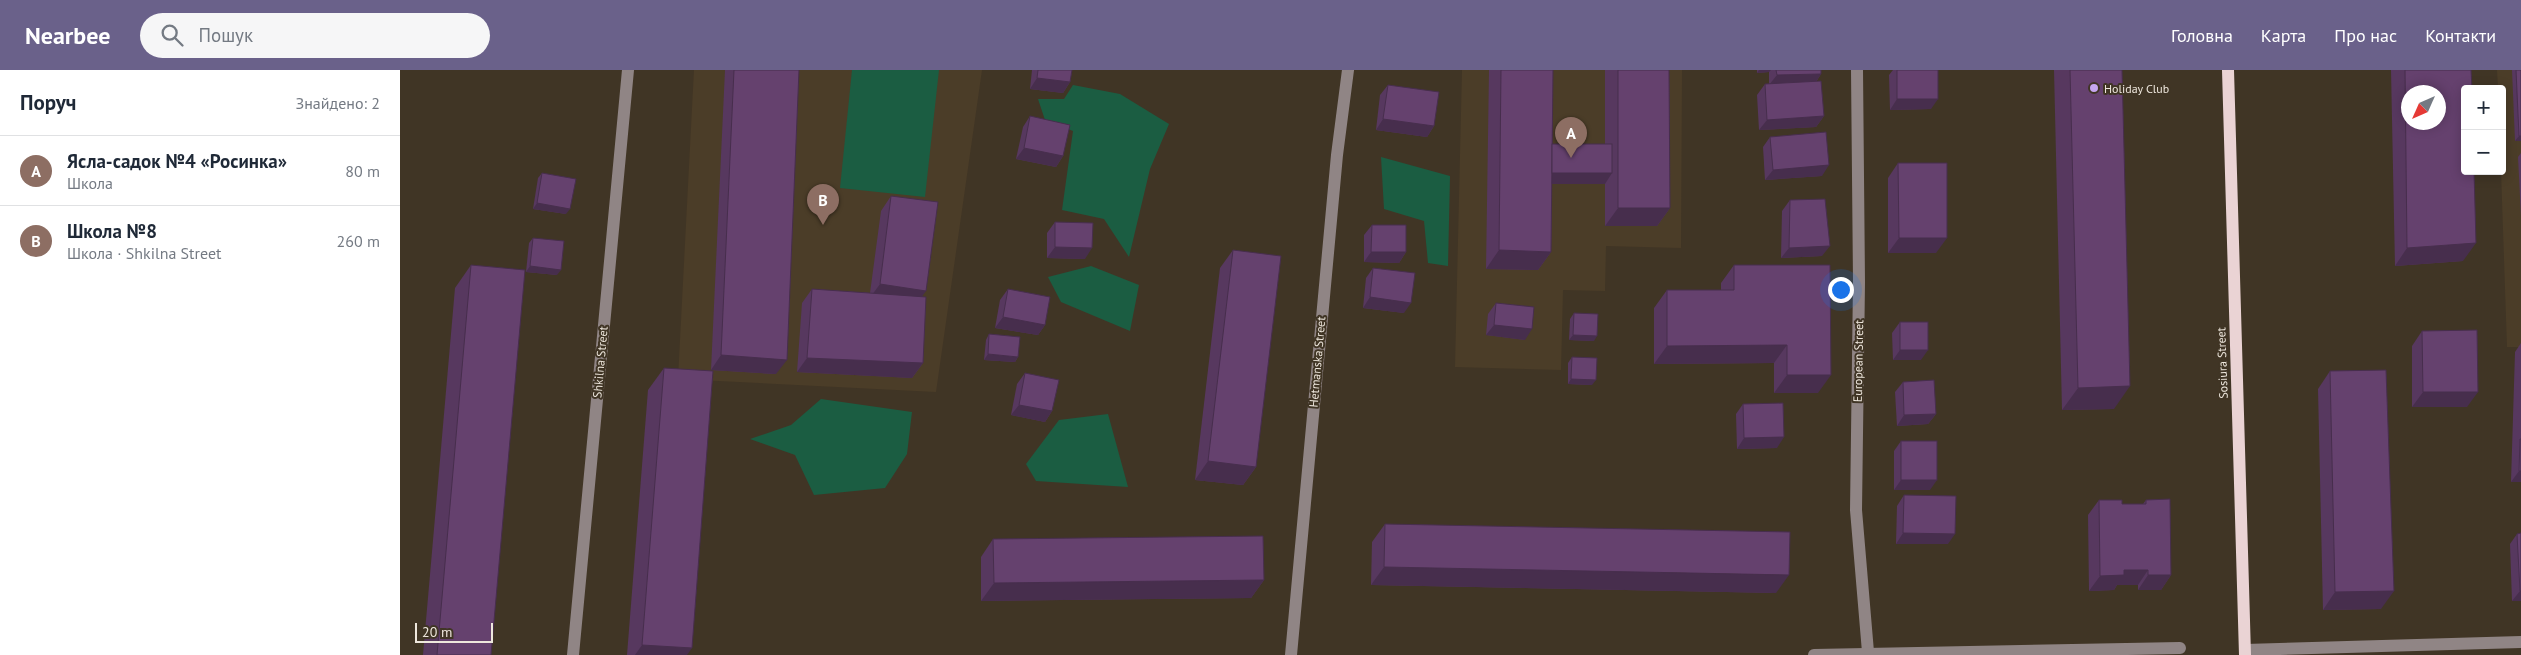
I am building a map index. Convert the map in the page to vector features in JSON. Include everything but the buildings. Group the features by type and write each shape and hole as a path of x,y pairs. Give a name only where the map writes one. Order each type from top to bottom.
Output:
{"main road":[{"name":"Sosiura Street","path":"2228,70 2245,652"}],"street":[{"name":"Shkilna Street","path":"573,655 628,70"},
{"name":"Hetmanska Street","path":"1291,655 1336,165 1348,70"},
{"name":"European Street","path":"1856,70 1859,282 1856,510 1868,652"},
{"path":"2245,652 2521,642"},
{"path":"1814,655 1868,652 2180,648"}],"shaded area":[{"path":"694,70 982,70 936,392 678,379"},
{"path":"1462,70 1682,70 1681,248 1606,246 1605,291 1563,290 1561,370 1455,367"},
{"path":"2497,70 2521,70 2521,347 2507,347 2501,175 2506,175 2506,85 2498,85"}],"green space":[{"path":"852,70 939,70 925,197 840,188"},
{"path":"1073,85 1120,94 1169,124 1150,169 1129,257 1104,219 1062,210 1073,131 1045,120 1038,99 1064,99"},
{"path":"1381,157 1450,176 1448,266 1428,263 1424,221 1384,209"},
{"path":"1091,266 1139,285 1130,331 1061,302 1048,277"},
{"path":"821,399 912,412 907,454 885,488 814,495 795,455 750,439 791,425"},
{"path":"1108,414 1128,487 1036,481 1026,464 1059,420"}],"place":[{"name":"Holiday Club","path":"2094,88"},
{"name":"Ясла-садок №4 «Росинка»","path":"1571,158"},
{"name":"Школа №8","path":"823,225"}]}
